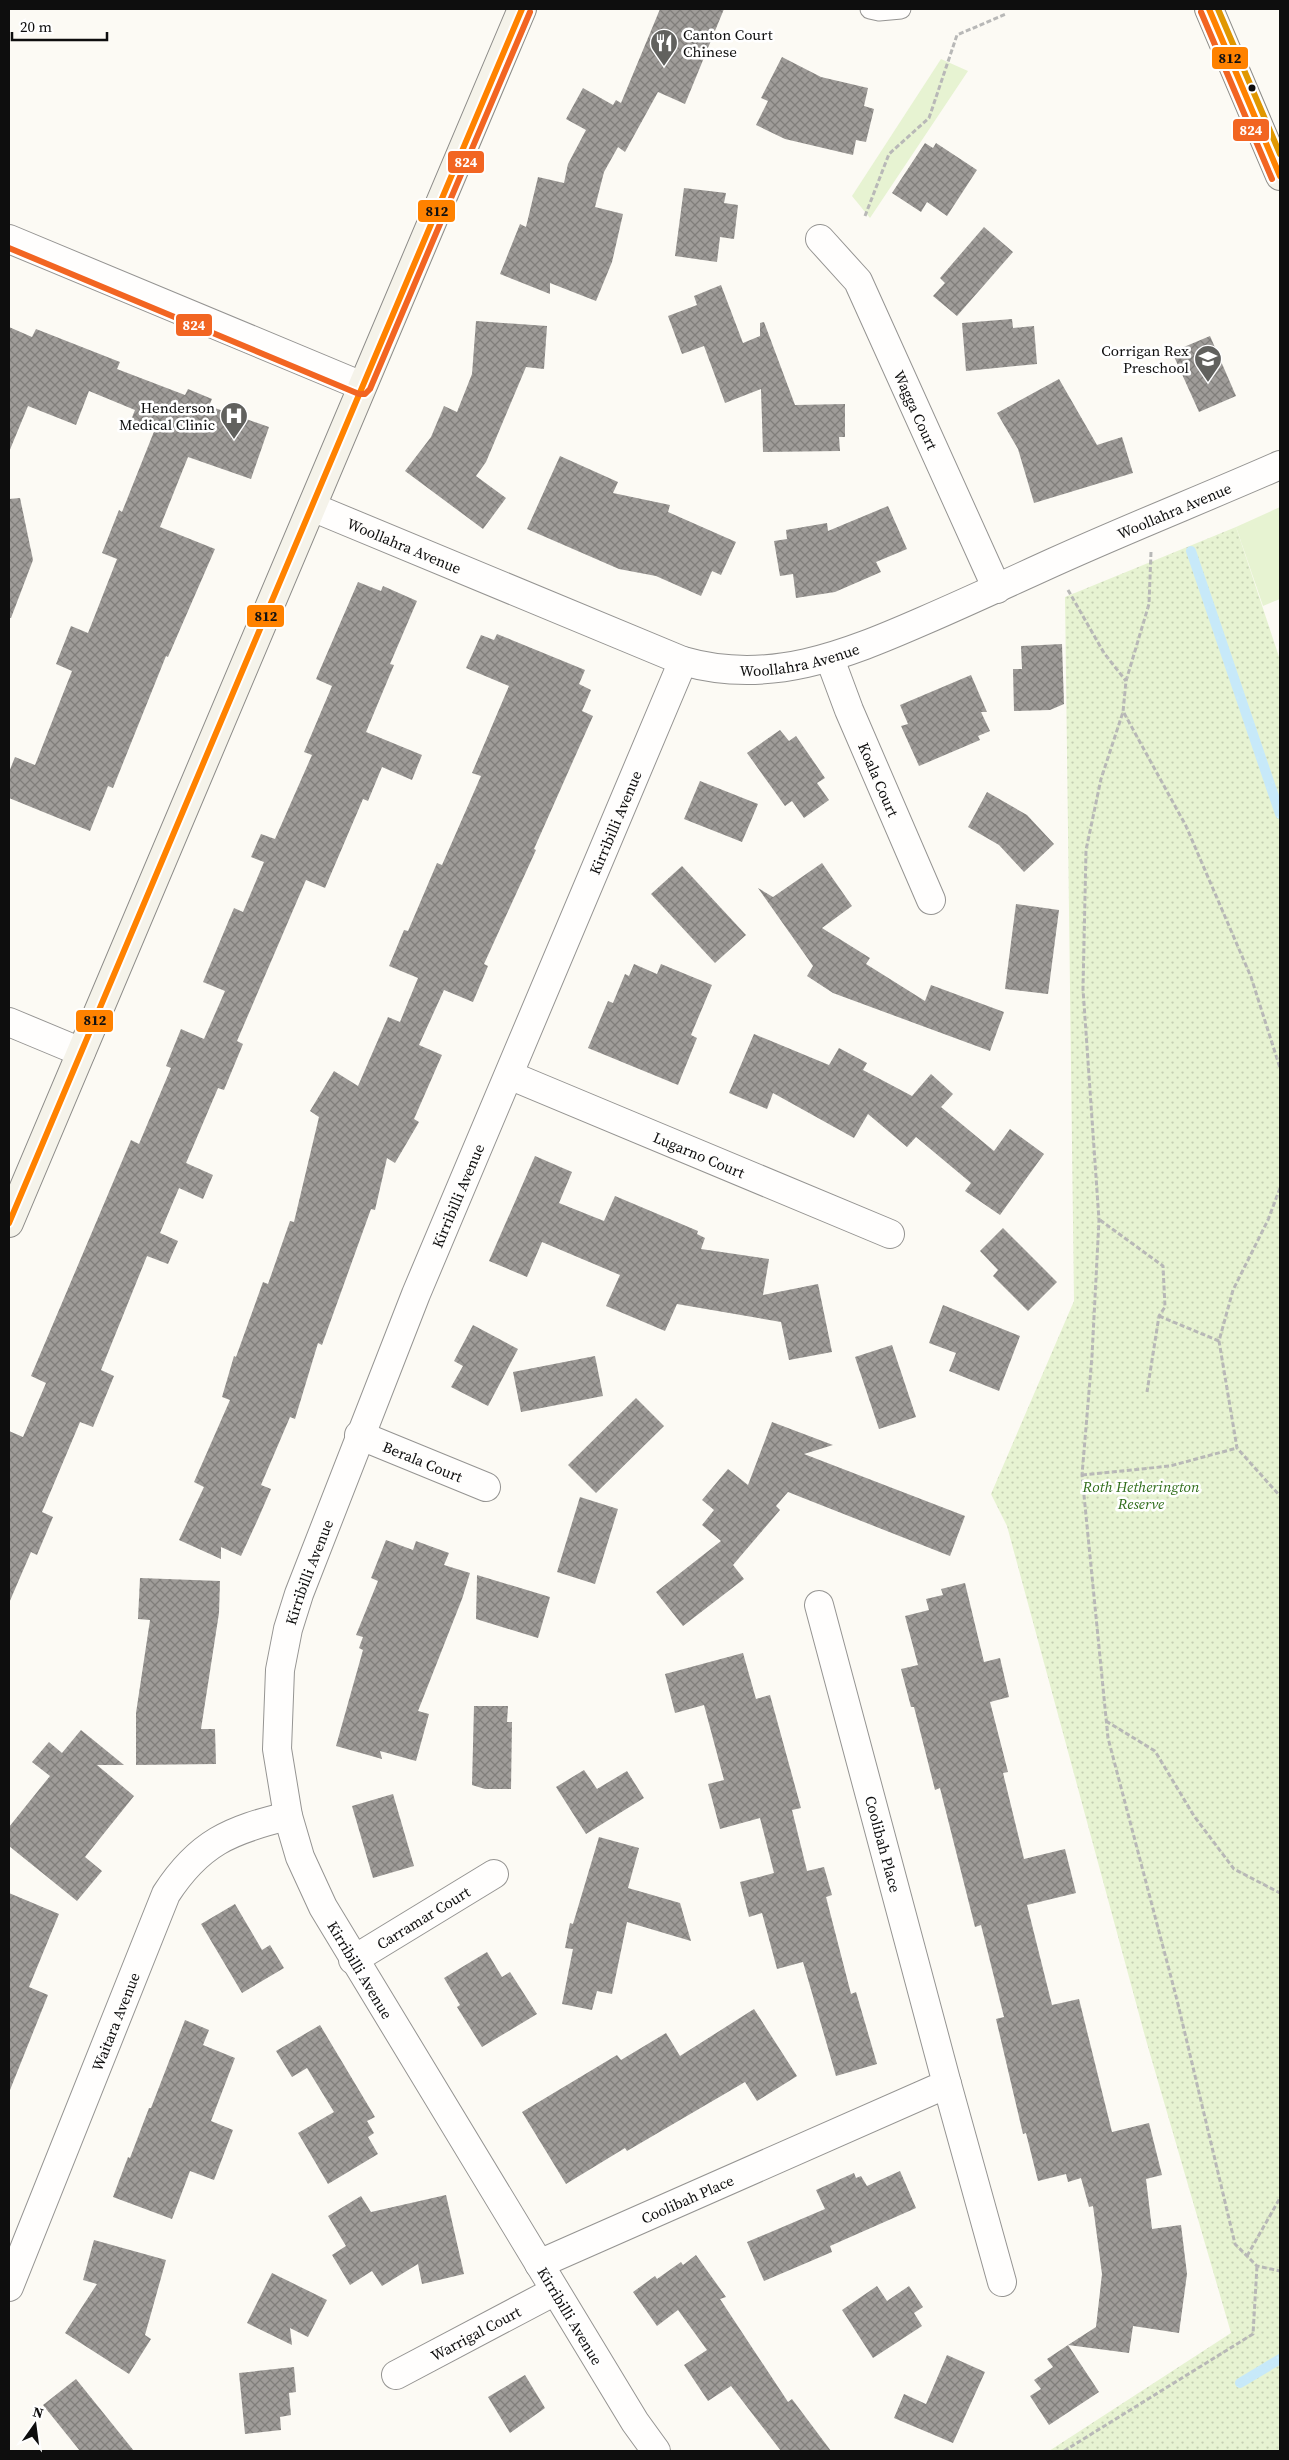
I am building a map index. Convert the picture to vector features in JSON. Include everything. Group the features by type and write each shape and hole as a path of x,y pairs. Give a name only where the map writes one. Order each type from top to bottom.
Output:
{"main road":[{"path":"9,1223 522,9"},
{"path":"1209,9 1280,176"}],"street":[{"path":"9,239 362,386"},
{"name":"Wagga Court","path":"820,239 858,282 997,589"},
{"name":"Woollahra Avenue","path":"312,507 683,661 707,668 745,670 783,668 830,659 888,636 1280,465"},
{"name":"Koala Court","path":"830,659 853,719 931,900"},
{"name":"Kirribilli Avenue","path":"656,2451 635,2422 353,1960 323,1907 300,1857 288,1816 277,1749 277,1710 282,1662 299,1594 359,1435 416,1294 683,661"},
{"path":"9,1022 81,1052"},
{"name":"Lugarno Court","path":"509,1075 890,1234"},
{"name":"Berala Court","path":"359,1435 486,1488"},
{"name":"Coolibah Place","path":"819,1604 947,2084 1002,2282"},
{"name":"Waitara Avenue","path":"9,2287 166,1894 184,1868 210,1845 230,1833 288,1816"},
{"name":"Carramar Court","path":"353,1960 494,1874"},
{"name":"Coolibah Place","path":"539,2264 947,2084"},
{"name":"Warrigal Court","path":"396,2375 555,2291"}],"lane":[{"path":"870,9 879,11 901,9"}],"path":[{"path":"865,216 889,154 929,118 956,35 1006,14"},
{"path":"1152,521 1149,604 1126,681 1123,712 1101,779 1086,850 1084,989 1099,1220 1092,1356 1082,1475 1108,1738 1177,2000 1235,2244 1257,2266 1280,2271"},
{"path":"1068,590 1104,653 1126,681"},
{"path":"1123,712 1186,826 1251,977 1280,1068"},
{"path":"1280,1188 1268,1220 1233,1290 1219,1341 1237,1448 1280,1496"},
{"path":"1099,1220 1163,1266 1165,1307 1159,1316 1147,1392"},
{"path":"1159,1316 1219,1341"},
{"path":"1082,1475 1170,1466 1237,1448"},
{"path":"1106,1721 1155,1752 1194,1816 1234,1869 1280,1893"},
{"path":"1247,2256 1280,2198"},
{"path":"1064,2451 1253,2334 1257,2266"}],"green space":[{"path":"941,59 968,71 870,218 852,196"},
{"path":"1280,507 1280,599 1263,606 1236,527"},
{"name":"Roth Hetherington Reserve","path":"1236,527 1280,660 1280,2451 1049,2451 1231,2333 1146,2040 1007,1526 991,1494 1074,1301 1065,597"}],"building":[{"path":"660,9 724,9 685,104 658,92 625,152 618,147 604,172 595,207 623,214 612,262 596,301 550,283 550,294 500,274 520,224 526,227 538,177 564,183 568,164 586,130 566,119 583,88 613,105 616,100 621,103"},
{"path":"782,57 821,77 868,88 864,106 874,109 866,142 856,140 853,155 785,139 756,125 768,101 761,98"},
{"path":"925,143 933,148 936,143 977,170 947,216 927,202 921,212 892,193"},
{"path":"684,188 726,193 724,203 738,205 734,239 720,237 717,262 675,256"},
{"path":"984,227 1013,252 957,316 933,296 945,283 940,278"},
{"path":"721,285 743,343 760,336 760,323 764,322 795,405 845,404 845,437 839,437 840,451 763,452 761,389 725,403 704,346 682,354 668,316 697,305 694,296"},
{"path":"1012,319 1013,328 1034,326 1037,364 966,371 962,323"},
{"path":"476,321 547,326 544,369 526,367 486,462 476,476 506,498 483,529 405,471 431,437 444,406 457,412 472,374"},
{"path":"9,327 32,337 36,329 120,362 117,369 185,395 188,389 212,399 209,406 269,427 251,479 188,457 160,527 215,549 168,657 166,656 113,788 108,786 90,831 9,798 9,772 15,757 35,765 72,671 56,664 71,626 88,633 117,559 102,553 119,510 122,512 155,429 131,420 135,410 89,391 76,425 28,406 9,452"},
{"path":"1210,336 1236,396 1199,412 1172,352"},
{"path":"1059,379 1097,445 1122,437 1133,473 1034,503 1018,449 997,413"},
{"path":"560,456 618,482 613,493 670,505 668,512 736,542 721,575 712,571 701,596 656,576 619,569 527,529"},
{"path":"20,498 33,560 11,618 9,618 9,499"},
{"path":"888,506 907,549 876,562 881,572 835,592 796,598 793,574 780,576 774,541 787,539 786,530 827,523 828,531"},
{"path":"358,582 381,591 383,586 417,601 390,664 394,665 366,732 422,755 412,780 382,767 368,801 363,799 325,888 306,880 237,1041 243,1044 224,1090 218,1088 186,1163 213,1175 203,1199 179,1188 160,1233 178,1241 168,1264 147,1256 101,1370 114,1376 93,1427 80,1422 42,1512 53,1517 37,1555 31,1552 9,1603 9,1431 23,1437 46,1383 31,1376 131,1140 139,1144 171,1068 166,1066 181,1029 204,1039 225,991 203,982 234,908 243,912 264,862 251,857 261,834 275,839 312,755 304,752 332,686 316,679"},
{"path":"497,634 585,670 579,684 591,690 582,711 593,716 534,849 536,850 484,964 488,966 473,1002 444,990 419,1045 442,1055 414,1119 419,1122 395,1163 387,1158 375,1210 371,1209 322,1345 318,1343 295,1419 290,1417 261,1485 271,1489 258,1519 241,1556 221,1547 221,1559 179,1540 204,1487 194,1482 230,1400 222,1397 234,1356 236,1357 263,1282 268,1284 290,1221 294,1222 319,1117 310,1111 334,1071 358,1086 388,1017 400,1022 418,978 389,966 404,930 408,931 437,863 442,865 481,776 472,773 509,686 466,668 481,635 494,640"},
{"path":"1062,644 1064,704 1050,710 1014,711 1013,669 1022,669 1021,646"},
{"path":"971,675 987,712 981,712 990,731 978,736 980,740 919,766 901,726 908,724 900,705"},
{"path":"780,730 789,741 796,736 825,778 817,783 829,800 804,818 792,801 785,806 747,753"},
{"path":"700,781 758,804 742,842 684,819"},
{"path":"987,792 1027,815 1054,844 1024,872 999,845 968,827"},
{"path":"822,863 852,906 822,928 870,958 866,964 925,1001 931,985 1004,1012 990,1051 833,993 807,976 813,966 758,888 773,897"},
{"path":"682,866 746,935 715,963 651,894"},
{"path":"1016,904 1059,910 1048,994 1005,989"},
{"path":"634,964 657,974 661,964 712,985 691,1035 697,1038 678,1085 588,1048 608,1001 613,1003 625,974 629,976"},
{"path":"754,1034 829,1065 839,1048 867,1063 863,1070 912,1096 931,1074 953,1094 941,1107 994,1151 1010,1129 1044,1154 1000,1215 965,1191 971,1183 916,1137 907,1147 868,1114 854,1138 773,1093 767,1109 729,1093"},
{"path":"535,1156 572,1172 559,1203 604,1221 615,1196 698,1231 697,1234 705,1238 701,1249 769,1259 763,1295 818,1284 832,1352 789,1360 781,1322 677,1304 665,1331 606,1306 620,1275 542,1242 527,1277 489,1261"},
{"path":"1003,1228 1057,1282 1028,1311 993,1276 998,1270 980,1251"},
{"path":"943,1305 1020,1336 999,1391 949,1371 956,1353 929,1343"},
{"path":"473,1325 518,1349 488,1406 451,1387 463,1366 454,1361"},
{"path":"892,1345 916,1417 879,1429 855,1357"},
{"path":"595,1356 603,1396 521,1412 513,1372"},
{"path":"636,1398 664,1426 596,1493 568,1465"},
{"path":"772,1422 833,1445 804,1454 965,1516 950,1556 788,1492 776,1506 780,1510 733,1565 744,1579 683,1626 656,1592 721,1541 702,1525 714,1510 702,1500 728,1469 748,1485"},
{"path":"580,1497 618,1509 595,1584 557,1572"},
{"path":"386,1540 413,1550 416,1541 449,1553 444,1565 470,1573 462,1599 418,1711 429,1714 416,1761 380,1751 382,1759 336,1746 363,1650 359,1648 363,1637 356,1635 378,1581 371,1578"},
{"path":"477,1575 550,1597 538,1638 476,1619"},
{"path":"140,1578 220,1581 219,1613 201,1729 215,1729 216,1764 136,1765 136,1713 150,1620 138,1619"},
{"path":"965,1583 984,1662 1000,1658 1009,1697 990,1702 1008,1772 1003,1773 1024,1859 1065,1849 1076,1893 1027,1905 1052,2005 1079,1999 1112,2132 1149,2123 1162,2175 1146,2179 1152,2229 1181,2225 1187,2274 1179,2333 1133,2326 1129,2353 1068,2345 1096,2327 1102,2274 1093,2206 1089,2207 1081,2178 1068,2182 1066,2174 1038,2181 1026,2133 1023,2134 996,2019 1004,2017 981,1925 975,1927 940,1788 935,1790 914,1707 911,1707 901,1669 918,1665 905,1616 929,1610 926,1599 943,1595 941,1589"},
{"path":"743,1653 756,1699 770,1695 801,1808 792,1810 807,1871 824,1867 832,1895 826,1897 851,1994 856,1992 877,2064 836,2076 803,1962 777,1969 762,1913 749,1917 740,1882 774,1873 760,1818 720,1829 708,1784 724,1780 704,1705 675,1713 665,1674"},
{"path":"474,1706 508,1706 507,1722 512,1722 511,1789 485,1789 472,1785"},
{"path":"81,1730 124,1765 97,1765 134,1796 85,1857 102,1871 77,1901 9,1846 9,1827 50,1776 32,1762 49,1742 62,1753"},
{"path":"584,1770 597,1789 627,1771 644,1798 586,1834 556,1787"},
{"path":"393,1794 414,1866 373,1878 352,1806"},
{"path":"599,1837 639,1848 628,1888 680,1903 691,1941 627,1922 612,1994 597,1991 592,2010 562,2004 573,1949 565,1948 570,1923 573,1924"},
{"path":"9,1893 59,1914 29,1987 48,1995 10,2090"},
{"path":"235,1904 262,1950 270,1945 284,1968 242,1993 201,1924"},
{"path":"487,1952 502,1977 510,1972 537,2014 482,2047 457,2007 460,2005 444,1978"},
{"path":"754,2009 797,2076 757,2101 745,2082 627,2151 625,2148 566,2184 522,2112 617,2055 621,2060 666,2033 680,2056"},
{"path":"185,2020 209,2030 203,2045 235,2058 211,2121 233,2130 214,2180 190,2171 172,2219 113,2197 128,2157 130,2158 149,2108 151,2108"},
{"path":"320,2025 375,2117 367,2121 374,2133 368,2137 378,2154 328,2184 298,2133 334,2112 307,2068 292,2077 276,2051"},
{"path":"900,2171 916,2208 830,2246 832,2252 764,2281 747,2242 825,2209 816,2190 854,2173 856,2178 861,2176 867,2186"},
{"path":"446,2195 464,2274 422,2284 418,2264 382,2286 372,2271 350,2285 332,2255 346,2246 328,2216 361,2196 371,2212"},
{"path":"94,2240 166,2260 145,2335 151,2339 129,2374 65,2333 97,2284 83,2280"},
{"path":"696,2255 726,2297 720,2299 788,2402 792,2399 831,2451 781,2451 731,2386 708,2401 684,2365 707,2350 678,2310 657,2326 633,2292 655,2276 657,2279 681,2262 683,2265"},
{"path":"272,2273 327,2300 308,2337 290,2328 292,2345 247,2323"},
{"path":"877,2286 887,2301 909,2286 923,2307 914,2313 922,2326 873,2358 842,2310"},
{"path":"1068,2345 1099,2392 1049,2425 1030,2396 1041,2389 1034,2380 1053,2367 1047,2359"},
{"path":"947,2355 985,2372 953,2443 894,2418 904,2394 926,2404"},
{"path":"294,2367 296,2392 289,2393 291,2415 280,2417 281,2430 245,2434 239,2373"},
{"path":"525,2375 545,2408 510,2433 488,2397"},
{"path":"76,2379 134,2451 80,2451 43,2405"}],"waterway":[{"path":"1191,551 1280,814"},
{"path":"1240,2383 1280,2359"}],"transit line":[{"name":"812","path":"9,1223 522,9"},
{"name":"812","path":"1209,9 1280,176"},
{"path":"1218,9 1280,154"},
{"name":"824","path":"9,248 359,394 365,394 370,389 530,12"},
{"name":"824","path":"1201,12 1272,179"}],"place":[{"name":"Canton Court Chinese","path":"664,67"},
{"name":"Corrigan Rex Preschool","path":"1208,383"},
{"name":"Henderson Medical Clinic","path":"234,440"}]}
